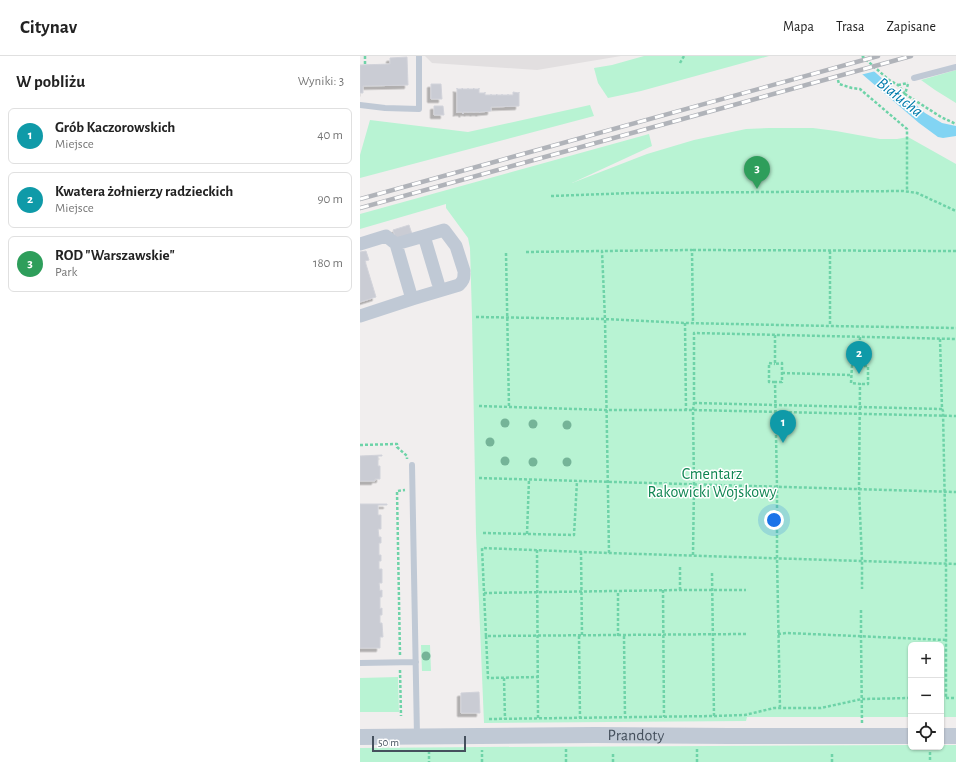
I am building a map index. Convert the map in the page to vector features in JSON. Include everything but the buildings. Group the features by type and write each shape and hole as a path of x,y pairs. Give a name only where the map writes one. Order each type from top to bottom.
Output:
{"street":[{"path":"360,316 459,285 464,279 464,272 456,246 444,230 396,244"},
{"path":"360,244 386,236 396,244 412,299"},
{"path":"424,236 438,283"},
{"name":"Prandoty","path":"360,737 587,735 908,736"},
{"path":"944,736 956,736"}],"lane":[{"path":"360,105 385,108 419,109 419,56"},
{"path":"914,78 956,67"},
{"path":"412,465 417,736"},
{"path":"360,663 416,662"}],"path":[{"path":"365,56 365,65"},
{"path":"680,62 684,56"},
{"path":"862,56 889,80 898,85 905,94 941,117 956,124"},
{"path":"838,80 839,84 860,89 907,129 904,192"},
{"path":"898,85 908,83 905,94"},
{"path":"551,196 904,192 917,193 926,196 943,203 956,211"},
{"path":"692,250 693,322"},
{"path":"526,252 692,250 956,251"},
{"path":"602,251 605,320 609,553"},
{"path":"830,251 830,326"},
{"path":"506,253 509,407"},
{"path":"476,317 956,328"},
{"path":"685,322 686,410"},
{"path":"693,555 694,333 956,339"},
{"path":"775,335 775,364"},
{"path":"860,337 860,366"},
{"path":"940,339 945,492 946,698 956,698"},
{"path":"769,363 782,364 782,373 782,382 769,382 769,363"},
{"path":"852,366 868,366 868,384 851,383 851,375 852,366"},
{"path":"782,373 851,375"},
{"path":"775,382 780,708"},
{"path":"860,384 859,489 862,589"},
{"path":"694,404 942,409"},
{"path":"479,406 607,410 693,410 956,416"},
{"path":"360,445 397,444 397,447 406,456 406,460"},
{"path":"478,478 956,492"},
{"path":"527,534 529,479"},
{"path":"483,533 574,535 577,481"},
{"path":"401,716 397,490 407,490 407,484"},
{"path":"538,677 488,678 482,548 956,564"},
{"path":"537,550 538,719"},
{"path":"580,718 581,552"},
{"path":"680,567 680,590"},
{"path":"712,573 714,716"},
{"path":"663,590 664,717"},
{"path":"484,593 746,590"},
{"path":"618,591 618,636"},
{"path":"862,610 862,724"},
{"path":"778,634 787,633 946,640"},
{"path":"486,636 746,634"},
{"path":"624,636 625,718"},
{"path":"504,678 504,719"},
{"path":"489,720 745,715 774,708 822,708 862,699 908,698"},
{"path":"566,748 566,762"},
{"path":"697,748 697,762"},
{"path":"482,750 482,762"},
{"path":"930,750 930,762"},
{"path":"429,751 429,762"},
{"path":"613,752 613,762"},
{"path":"832,754 832,762"}],"shaded area":[{"path":"425,56 621,56 537,70 432,63"}],"green space":[{"path":"644,56 769,56 641,91 608,98 598,83 594,68 612,65"},
{"path":"956,70 956,103 921,80"},
{"path":"590,105 594,116 360,178 360,155 370,120 468,132"},
{"name":"Cmentarz Rakowicki Wojskowy","path":"813,128 880,139 897,139 908,137 956,164 956,717 944,717 944,642 908,642 908,717 747,717 746,721 484,723 476,533 472,317 470,248 468,238 446,208 446,204 360,229 360,214 649,134 652,146 572,183 647,154 694,140 746,129"},
{"path":"421,645 430,645 431,671 422,671"},
{"path":"398,677 399,712 360,712 360,678"},
{"path":"908,745 908,750 944,750 944,745 956,745 956,762 360,762 360,748"}],"water":[{"name":"Białucha","path":"841,56 857,56 905,99 942,123 956,126 956,136 943,138 938,137 919,123"}],"pier":[{"path":"839,56 860,56 876,71 860,75"}],"railway":[{"path":"360,199 878,56"},
{"path":"360,208 911,56"}],"place":[{"name":"ROD \"Warszawskie\"","path":"757,189"},
{"name":"Kwatera żołnierzy radzieckich","path":"859,374"},
{"name":"Grób Kaczorowskich","path":"783,443"}]}
